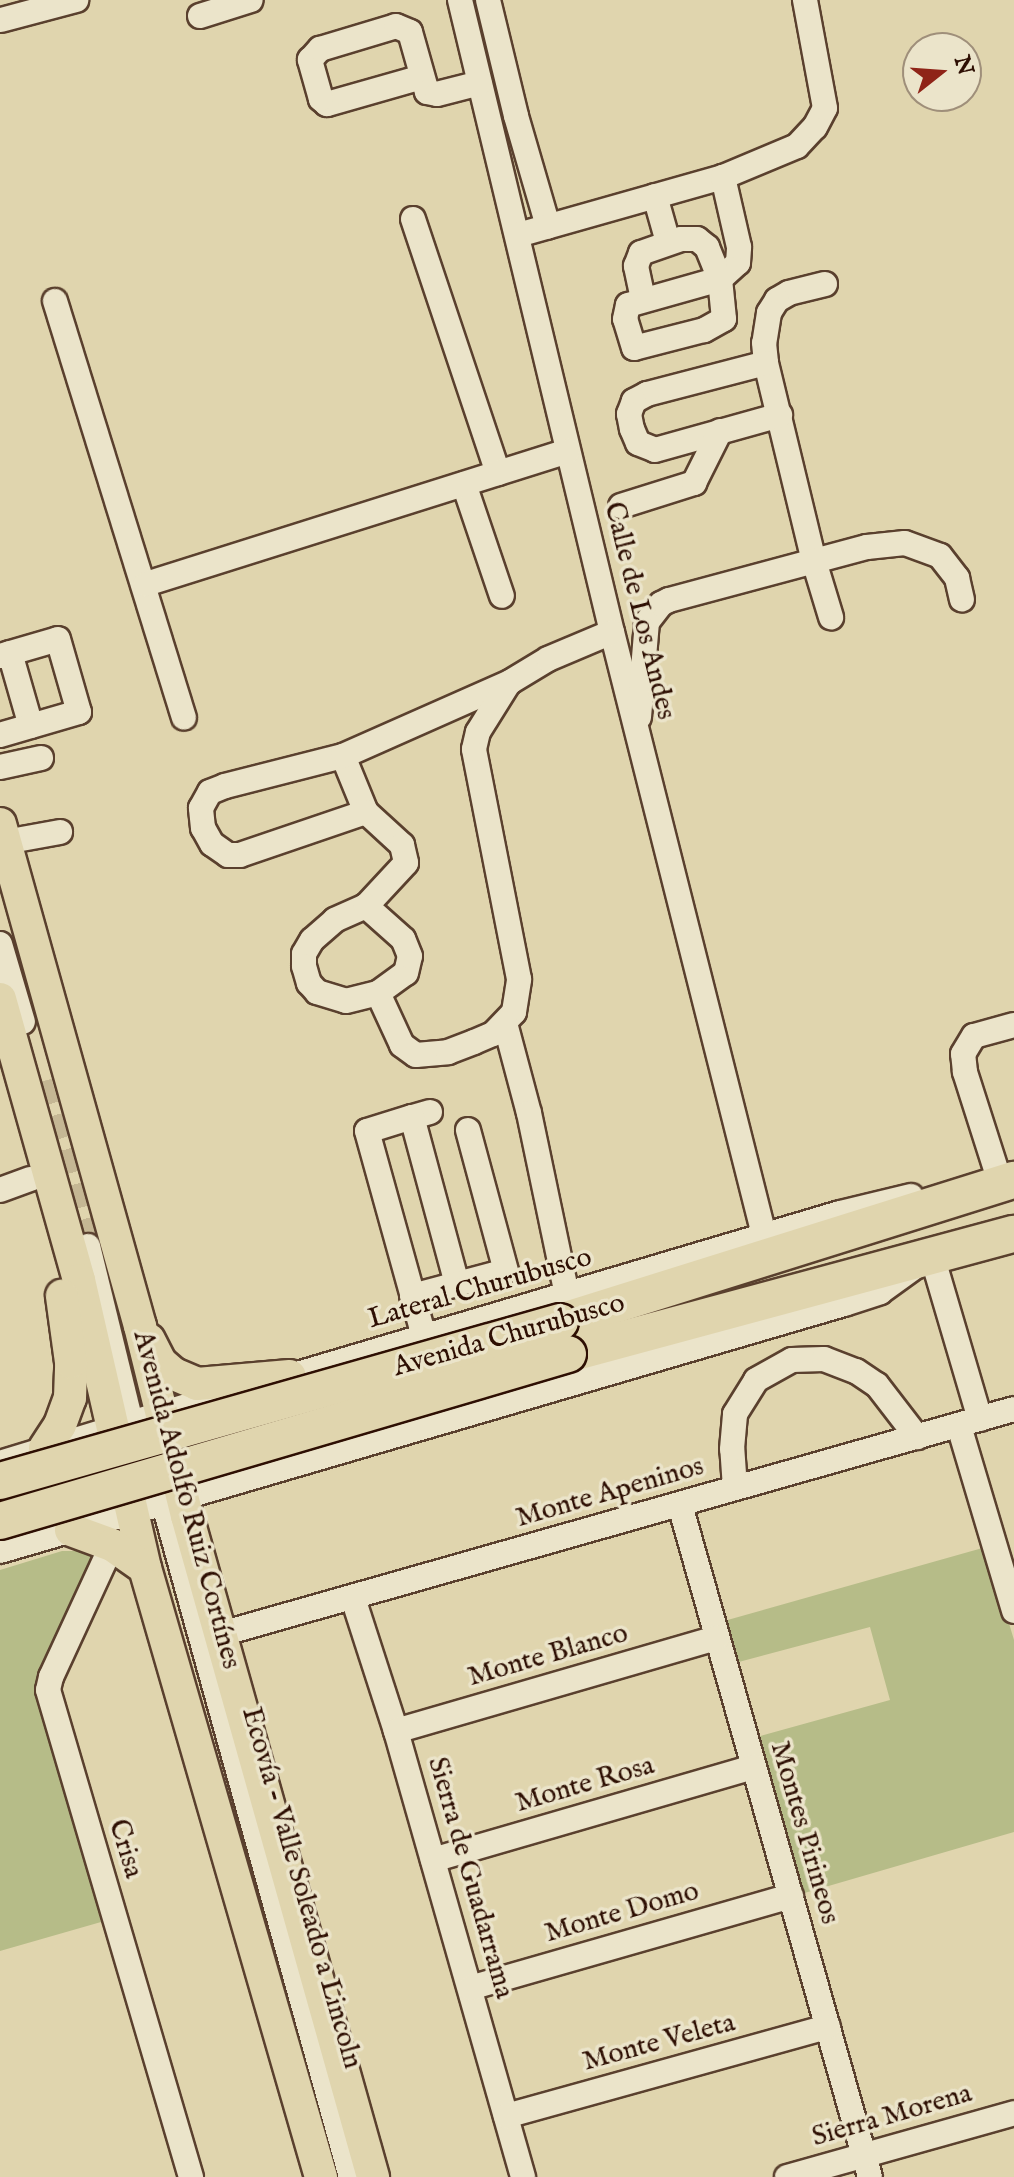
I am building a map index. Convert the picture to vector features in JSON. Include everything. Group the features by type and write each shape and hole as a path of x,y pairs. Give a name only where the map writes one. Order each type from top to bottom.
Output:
{"highway":[{"name":"Avenida Churubusco","path":"5,1539 780,1242 1003,1189"},
{"name":"Avenida Churubusco","path":"0,1481 565,1324 927,1258 1014,1234"}],"main road":[{"name":"Avenida Adolfo Ruiz Cortínes","path":"2,846 140,1326 138,1419 155,1506 145,1568 321,2177"},
{"name":"Avenida Adolfo Ruiz Cortínes","path":"0,999 79,1280 138,1419 155,1506 221,1634 373,2177"},
{"path":"0,1077 58,1279 71,1362 70,1398 60,1425 45,1448"},
{"path":"140,1326 160,1362 174,1374 197,1384 290,1376"},
{"path":"71,1530 112,1545 145,1568"}],"street":[{"path":"1,20 76,0"},
{"path":"200,16 251,0"},
{"name":"Calle de Los Andes","path":"460,0 612,632 780,1242"},
{"path":"488,0 516,116 548,226"},
{"path":"518,235 723,177 788,151 807,137 822,117 824,99 805,0"},
{"path":"422,77 327,104 321,99 310,60 320,49 396,26 410,32 422,77 431,94 480,83"},
{"path":"643,299 636,266 644,250 688,238 704,243 720,279 726,311 720,324 634,348 626,311 628,305 643,299 720,279 733,270 740,256 723,177"},
{"path":"655,196 668,242"},
{"path":"413,219 498,473"},
{"path":"825,284 777,300 766,326 766,363 814,561 831,617"},
{"path":"55,301 146,584 184,717"},
{"path":"766,363 647,394 634,401 629,414 638,443 655,450 780,415"},
{"path":"621,506 694,483 720,431"},
{"path":"146,584 568,451"},
{"path":"464,484 502,596"},
{"path":"637,727 644,689 647,622 661,604 878,545 918,545 949,565 962,599"},
{"path":"366,812 240,855 219,852 203,828 201,808 210,792 343,756 510,682 548,659 612,632"},
{"path":"0,735 31,726 79,712 58,639 5,654 31,726"},
{"path":"378,993 402,1045 416,1055 448,1052 493,1034 514,1012 519,979 474,749 478,732 510,682"},
{"path":"343,756 366,812 395,838 407,857 404,868 366,906 323,928 304,954 309,983 335,1000 346,1001 378,993 406,973 410,956 395,930 366,906"},
{"path":"0,767 41,758"},
{"path":"0,944 49,1079 2,846 60,832"},
{"path":"505,1023 529,1113 565,1324"},
{"path":"1003,1189 965,1072 963,1054 974,1036 1014,1025"},
{"path":"424,1337 367,1131 421,1114 457,1284"},
{"path":"412,1296 506,1271 468,1130"},
{"path":"0,1190 30,1179"},
{"path":"97,1244 138,1419"},
{"path":"0,1493 5,1539 71,1530 880,1292 927,1258 1006,1556 1014,1611"},
{"path":"781,1323 792,1360"},
{"name":"Lateral Churubusco","path":"0,1463 138,1419 424,1337 565,1324"},
{"path":"735,1488 732,1449 735,1414 756,1380 792,1360 824,1359 856,1371 877,1385 917,1437"},
{"path":"290,1376 314,1458"},
{"path":"222,1395 246,1479"},
{"name":"Monte Apeninos","path":"221,1634 1014,1409"},
{"name":"Montes Pirineos","path":"680,1505 867,2166"},
{"path":"155,1506 179,1642 335,2177"},
{"name":"Ecovía - Valle Soleado a Lincoln","path":"155,1506 351,2177"},
{"name":"Crisa","path":"112,1545 51,1677 48,1690 191,2177"},
{"name":"Sierra de Guadarrama","path":"353,1598 396,1731 523,2177"},
{"name":"Monte Blanco","path":"396,1731 717,1638"},
{"name":"Monte Rosa","path":"433,1860 754,1767"},
{"name":"Monte Domo","path":"470,1988 791,1896"},
{"name":"Monte Veleta","path":"506,2116 828,2027"},
{"name":"Sierra Morena","path":"787,2177 867,2166 1014,2113"}],"green space":[{"path":"986,1547 1014,1640 1014,1832 801,1894 757,1737 890,1700 870,1627 735,1663 724,1621"},
{"path":"62,1551 99,1551 41,1678 101,1922 0,1951 0,1570"}],"tunnel":[{"path":"40,1082 88,1246"}]}
